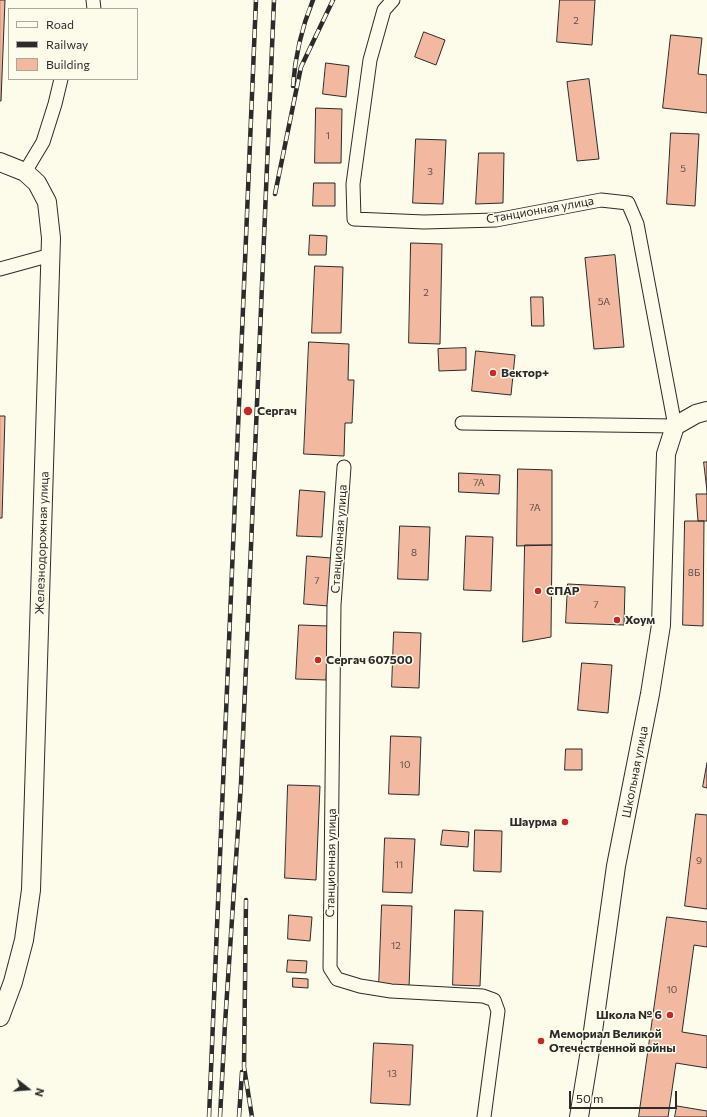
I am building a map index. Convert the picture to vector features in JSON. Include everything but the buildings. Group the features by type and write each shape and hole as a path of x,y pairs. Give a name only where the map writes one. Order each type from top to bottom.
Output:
{"street":[{"name":"Станционная улица","path":"393,0 384,10 370,60 353,184 354,219 424,222 496,220 601,200 628,203 637,224 676,426"},
{"path":"0,162 25,172 43,142 56,104 61,80"},
{"name":"Железнодорожная улица","path":"0,1017 13,982 24,940 31,890 51,255 51,238 47,202 37,183 25,172"},
{"path":"0,269 51,255"},
{"path":"462,423 676,426 696,414 707,411"},
{"name":"Школьная улица","path":"579,1117 592,1038 616,866 650,694 661,625 666,454 676,426"},
{"name":"Станционная улица","path":"344,467 334,605 330,968 338,979 360,986 391,991 484,996 494,1000 498,1011 484,1117"}],"railway":[{"path":"209,1117 256,0"},
{"path":"220,1117 241,784 274,0"},
{"path":"293,86 295,64 300,42 313,0"},
{"path":"275,194 301,67 333,0"},
{"path":"246,900 244,1067 252,1117"},
{"path":"239,1117 242,1072"}],"place":[{"name":"Вектор+","path":"493,373"},
{"name":"Сергач","path":"248,411"},
{"name":"СПАР","path":"538,591"},
{"name":"Хоум","path":"617,620"},
{"name":"Сергач 607500","path":"318,660"},
{"name":"Шаурма","path":"565,822"},
{"name":"Школа № 6","path":"670,1015"},
{"name":"Мемориал Великой Отечественной войны","path":"541,1041"}]}
